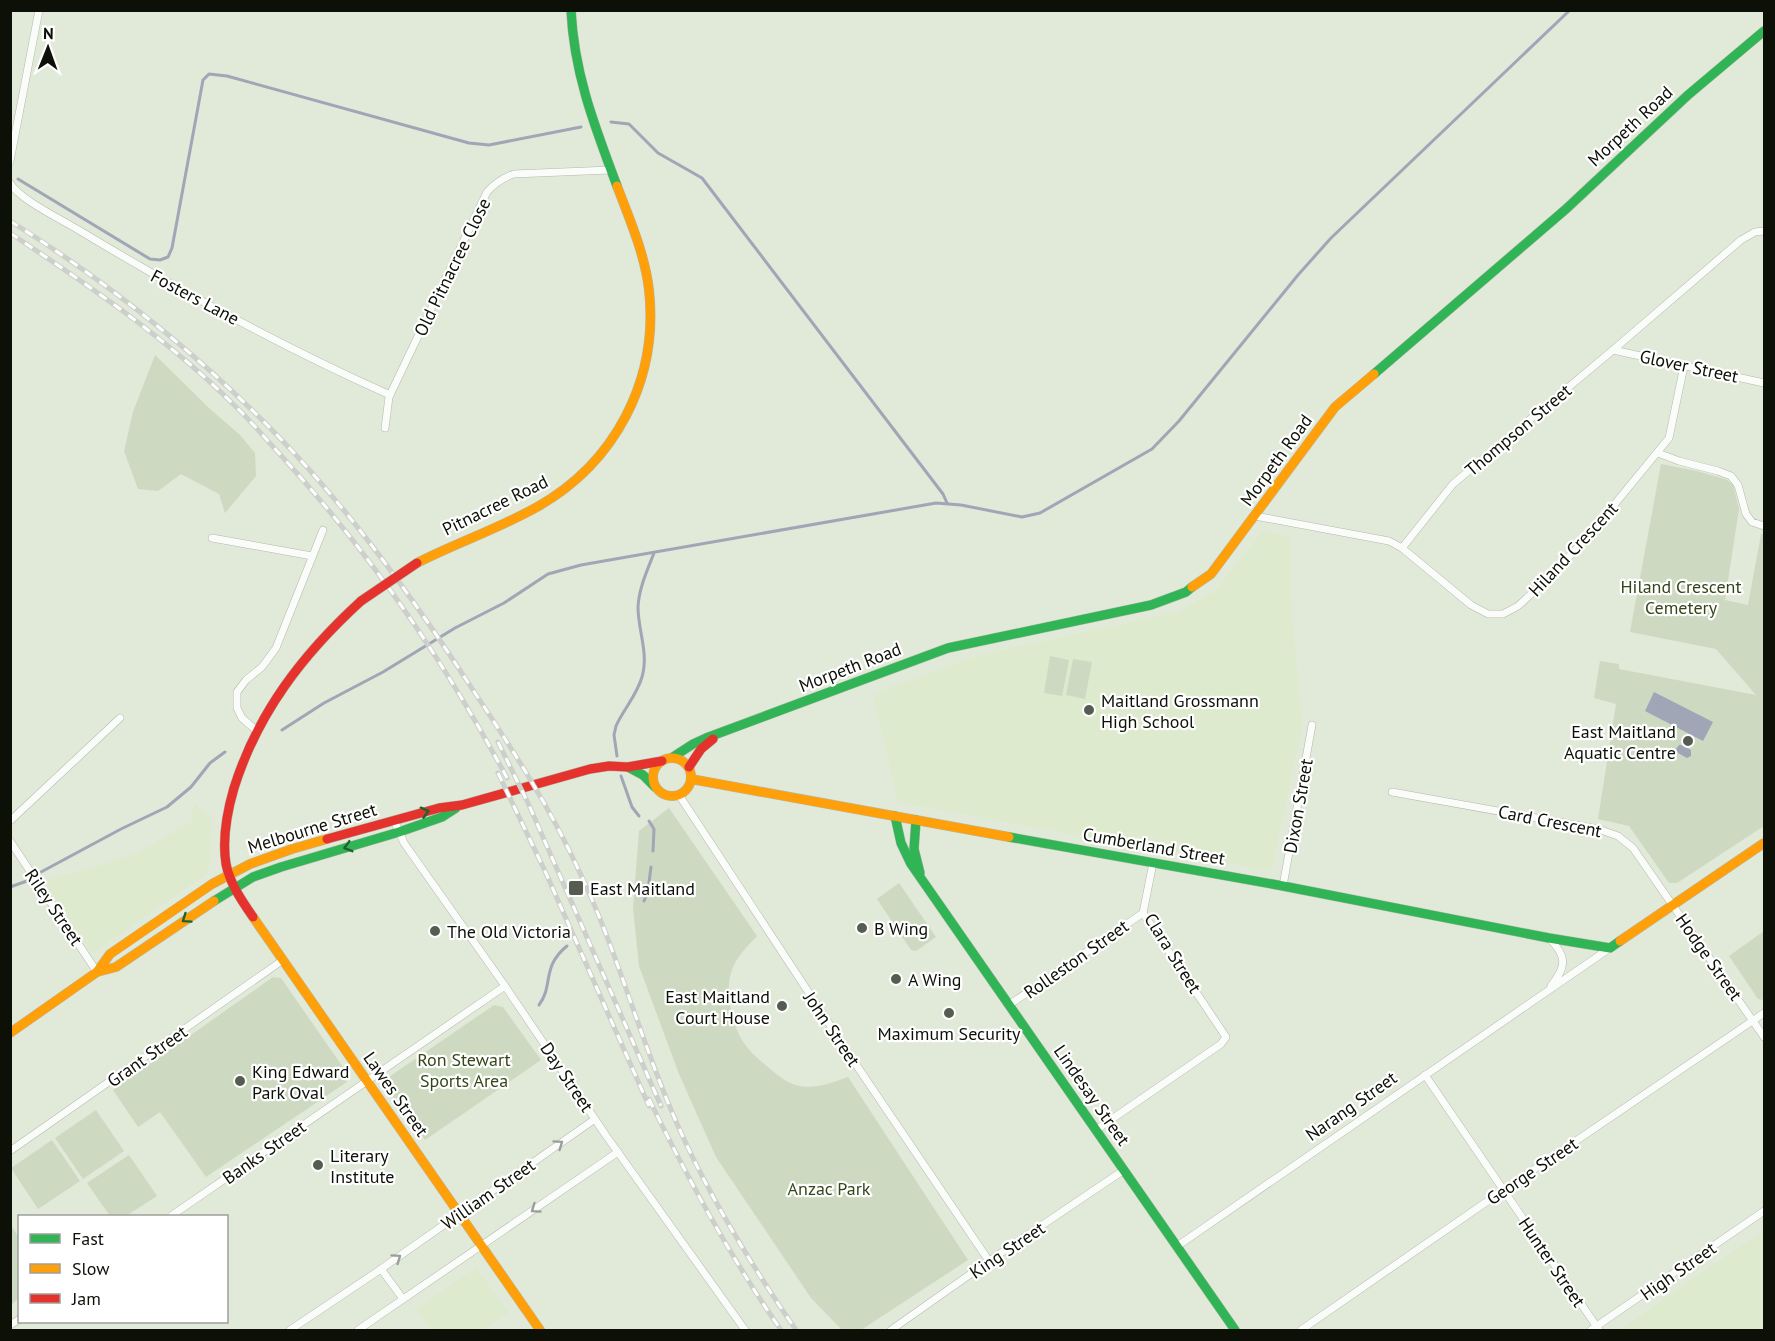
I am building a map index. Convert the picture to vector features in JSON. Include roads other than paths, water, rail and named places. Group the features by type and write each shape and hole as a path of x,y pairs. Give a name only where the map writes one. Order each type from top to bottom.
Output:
{"main road":[{"name":"Pitnacree Road","path":"229,874 224,846 225,827 228,806 237,779 257,731 280,692 315,648 361,601 417,563 537,507 570,485 594,464 614,437 632,406 645,368 650,329 649,291 626,207 610,170 581,82 571,28 571,10"},
{"name":"Morpeth Road","path":"673,758 693,744 948,648 1151,605 1186,592 1211,574 1335,407 1566,209 1688,95 1764,31"},
{"name":"Morpeth Road","path":"689,767 701,749 720,734"},
{"path":"628,767 643,775 656,787 666,795 679,795 687,789 691,779 689,767 682,760 673,758 662,761 654,771 653,780 656,787"},
{"name":"Melbourne Street","path":"98,972 110,954 229,874 250,864 292,849 394,820 439,808 462,805 590,769 609,766 628,767 662,761"},
{"name":"Cumberland Street","path":"691,779 1283,886 1610,948"},
{"name":"Melbourne Street","path":"10,1033 98,972 116,967 235,887 258,875 399,832 442,817 462,805"},
{"name":"Lindesay Street","path":"895,816 897,833 907,860 1235,1330"},
{"name":"Lindesay Street","path":"916,820 914,849 922,879"},
{"name":"Narang Street","path":"1610,948 1764,843"},
{"name":"Lawes Street","path":"229,874 239,897 540,1330"}],"street":[{"path":"10,161 39,10"},
{"name":"Old Pitnacree Close","path":"385,428 390,394 487,192 502,178 514,174 610,170"},
{"name":"Fosters Lane","path":"10,183 16,192 45,210 202,302 305,355 390,394"},
{"name":"Thompson Street","path":"1402,548 1453,484 1741,240 1755,232 1764,231"},
{"name":"Glover Street","path":"1613,350 1764,382"},
{"name":"Hiland Crescent","path":"1402,548 1471,605 1488,614 1503,614 1518,606 1551,576 1591,532 1669,438 1684,366"},
{"path":"1658,453 1731,476 1738,485 1746,514 1752,522 1764,526"},
{"path":"1255,516 1389,541 1402,548"},
{"path":"257,731 242,718 237,708 237,692 240,686 262,667 276,648 323,530"},
{"path":"212,538 312,556"},
{"path":"10,820 120,718"},
{"name":"Dixon Street","path":"1283,886 1311,725"},
{"name":"Card Crescent","path":"1392,792 1608,832 1618,836 1633,848 1673,906"},
{"name":"John Street","path":"679,795 855,1063 989,1261"},
{"name":"Day Street","path":"394,820 404,843 744,1330"},
{"name":"Riley Street","path":"10,841 98,972"},
{"name":"Clara Street","path":"1096,1130 1221,1044 1226,1037 1143,913 1153,863"},
{"name":"Hodge Street","path":"1673,906 1764,1036"},
{"name":"Rolleston Street","path":"1009,1005 1143,913"},
{"name":"Narang Street","path":"1546,993 1560,975 1563,964 1560,950 1549,938"},
{"name":"Narang Street","path":"1176,1247 1610,948"},
{"name":"Grant Street","path":"10,1151 283,960"},
{"name":"Banks Street","path":"172,1215 505,986"},
{"name":"George Street","path":"1301,1330 1764,1013"},
{"name":"Hunter Street","path":"1425,1075 1595,1329"},
{"name":"William Street","path":"290,1330 595,1119"},
{"path":"358,1330 618,1152"},
{"name":"King Street","path":"891,1330 1124,1170"},
{"name":"High Street","path":"1595,1329 1764,1211"},
{"path":"381,1269 403,1299"}],"water":[{"path":"1654,692 1713,722 1703,741 1645,711"},
{"path":"1679,745 1691,750 1691,756 1687,758 1678,753 1676,749"}],"waterway":[{"path":"282,730 324,703 383,672 455,628 504,603 548,574 581,565 936,503 961,505 1022,517 1040,513 1152,449 1179,421 1331,238 1570,10"},
{"path":"18,179 150,259 160,260 168,257 172,248 203,80 209,74 227,76 469,143 489,145 581,127"},
{"path":"611,122 629,124 658,153 702,178 943,494 947,503"},
{"path":"617,756 614,735 616,726 637,690 644,668 638,607 642,586 654,553"},
{"path":"41,872 167,807 191,787 210,763 225,752"},
{"path":"621,776 632,807 639,816"},
{"path":"649,821 654,829 653,851"},
{"path":"644,901 651,867"},
{"path":"10,887 27,881"},
{"path":"539,1005 554,961 567,946"}],"railway":[{"path":"10,221 116,293 215,375 276,434 330,493 403,588 501,732 556,825 594,904 665,1095 690,1153 732,1231 796,1330"},
{"path":"10,233 155,335 240,410 310,489 373,567 431,649 507,778"},
{"path":"498,742 528,803 661,1106"},
{"path":"498,773 545,871 649,1106"},
{"path":"649,1099 710,1217 781,1330"}],"place":[{"name":"Maitland Grossmann High School","path":"1089,710"},
{"name":"East Maitland Aquatic Centre","path":"1688,741"},
{"name":"East Maitland","path":"576,888"},
{"name":"B Wing","path":"862,928"},
{"name":"The Old Victoria","path":"435,931"},
{"name":"A Wing","path":"896,979"},
{"name":"East Maitland Court House","path":"782,1006"},
{"name":"Maximum Security","path":"949,1013"},
{"name":"King Edward Park Oval","path":"240,1081"},
{"name":"Literary Institute","path":"318,1165"}],"park label":[{"name":"Hiland Crescent Cemetery","path":"1681,596"},
{"name":"Ron Stewart Sports Area","path":"464,1069"},
{"name":"Anzac Park","path":"829,1188"}]}
